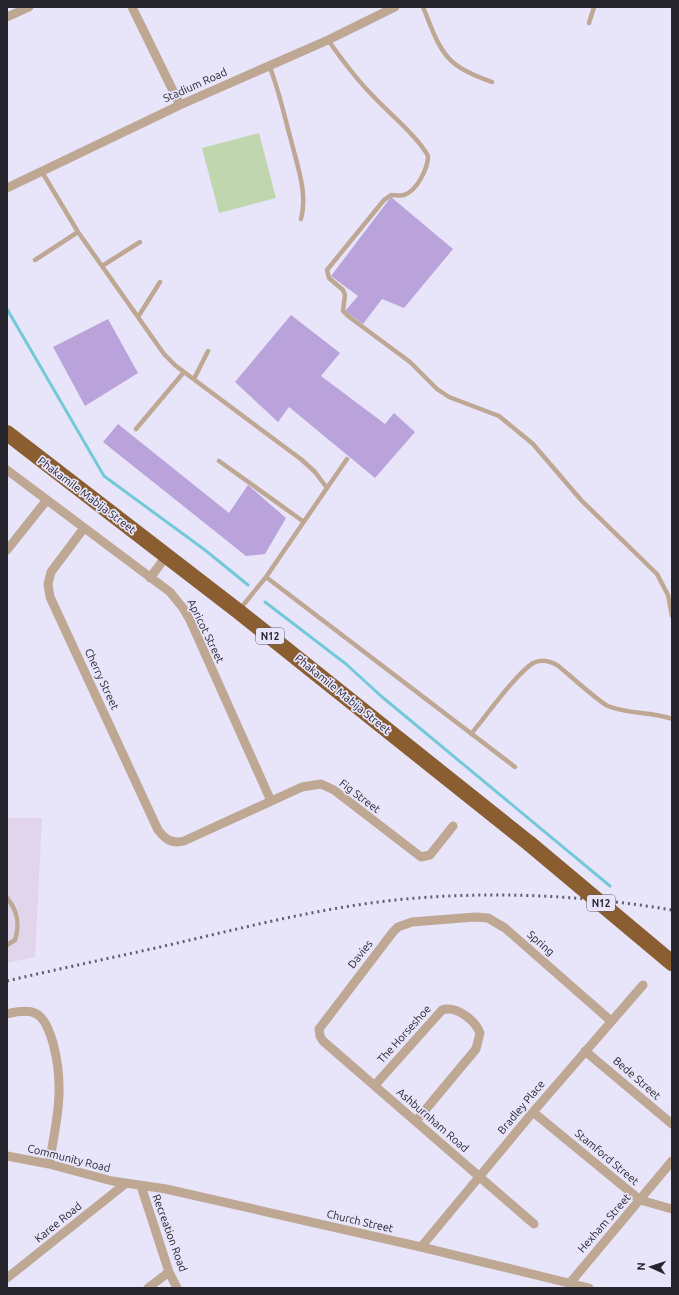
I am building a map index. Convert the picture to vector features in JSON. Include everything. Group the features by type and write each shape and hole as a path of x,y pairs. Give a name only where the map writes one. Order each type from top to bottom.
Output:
{"highway":[{"name":"Phakamile Mabija Street","path":"7,433 238,611 530,844 672,963"}],"street":[{"path":"7,17 29,7"},
{"path":"132,7 180,105"},
{"name":"Stadium Road","path":"7,188 180,105 328,40 395,7"},
{"name":"Apricot Street","path":"7,470 46,501 174,596 190,620 271,801"},
{"path":"7,550 46,501"},
{"name":"Cherry Street","path":"84,528 51,572 48,578 48,591 158,830 169,842"},
{"path":"150,578 167,556"},
{"name":"Fig Street","path":"169,842 177,843 184,841 302,787 322,784 334,790 421,857 430,855 453,826"},
{"name":"Spring","path":"440,919 475,917 493,920 505,928 611,1021"},
{"name":"Davies","path":"319,1033 322,1023 398,927 412,922 440,919"},
{"name":"Bradley Place","path":"421,1247 585,1050 643,986"},
{"name":"The Horseshoe","path":"375,1085 442,1010 448,1008 459,1012 475,1024 480,1033 476,1049 416,1121"},
{"path":"7,1014 18,1011 35,1013 41,1016 46,1022 55,1049 60,1094 49,1164"},
{"name":"Ashburnham Road","path":"319,1033 323,1041 534,1224"},
{"name":"Bede Street","path":"585,1050 672,1124"},
{"name":"Stamford Street","path":"533,1112 640,1200 672,1208"},
{"name":"Community Road","path":"7,1156 49,1164 125,1184"},
{"name":"Hexham Street","path":"570,1283 672,1161"},
{"name":"Church Street","path":"125,1184 166,1189 421,1247 589,1288"},
{"name":"Karee Road","path":"7,1278 125,1184"},
{"name":"Recreation Road","path":"141,1186 169,1272 177,1288"},
{"path":"148,1288 169,1272"}],"lane":[{"path":"423,7 440,45 448,58 464,70 492,82"},
{"path":"589,24 594,7"},
{"path":"328,40 358,78 425,150 428,156 426,168 415,186 403,195 391,195 384,200 327,270 329,278 343,290 345,295 343,311 410,362 437,389 449,397 499,416 519,432 541,453 581,500 657,574 670,594 672,616"},
{"path":"269,65 280,93 300,174 304,206 300,219"},
{"path":"42,172 78,232 164,354 184,372 302,460 315,472 327,488"},
{"path":"35,260 78,232"},
{"path":"102,266 140,242"},
{"path":"138,317 160,282"},
{"path":"194,379 208,351"},
{"path":"136,429 184,372"},
{"path":"238,611 266,577 348,459"},
{"path":"219,461 304,522"},
{"path":"266,577 515,767"},
{"path":"471,734 519,676 534,663 541,661 550,661 557,664 607,705 620,709 662,715 672,719"},
{"path":"7,898 16,912 18,930 15,940 7,945"}],"shaded area":[{"path":"7,818 42,818 35,957 7,963"}],"green space":[{"path":"259,133 276,198 219,213 202,148"}],"building":[{"path":"391,197 453,249 404,308 382,299 363,324 345,311 358,296 331,276"},
{"path":"291,315 340,353 321,376 385,424 394,413 415,432 375,478 289,407 278,422 235,382"},
{"path":"108,319 138,373 85,406 53,347"},
{"path":"118,424 229,513 248,485 286,518 265,554 246,556 103,442"}],"waterway":[{"path":"7,309 104,476 205,550 248,585"},
{"path":"265,602 346,664 381,696 610,886"}],"railway":[{"path":"7,981 295,916 350,906 405,899 472,895 539,896 605,901 672,910"}]}
